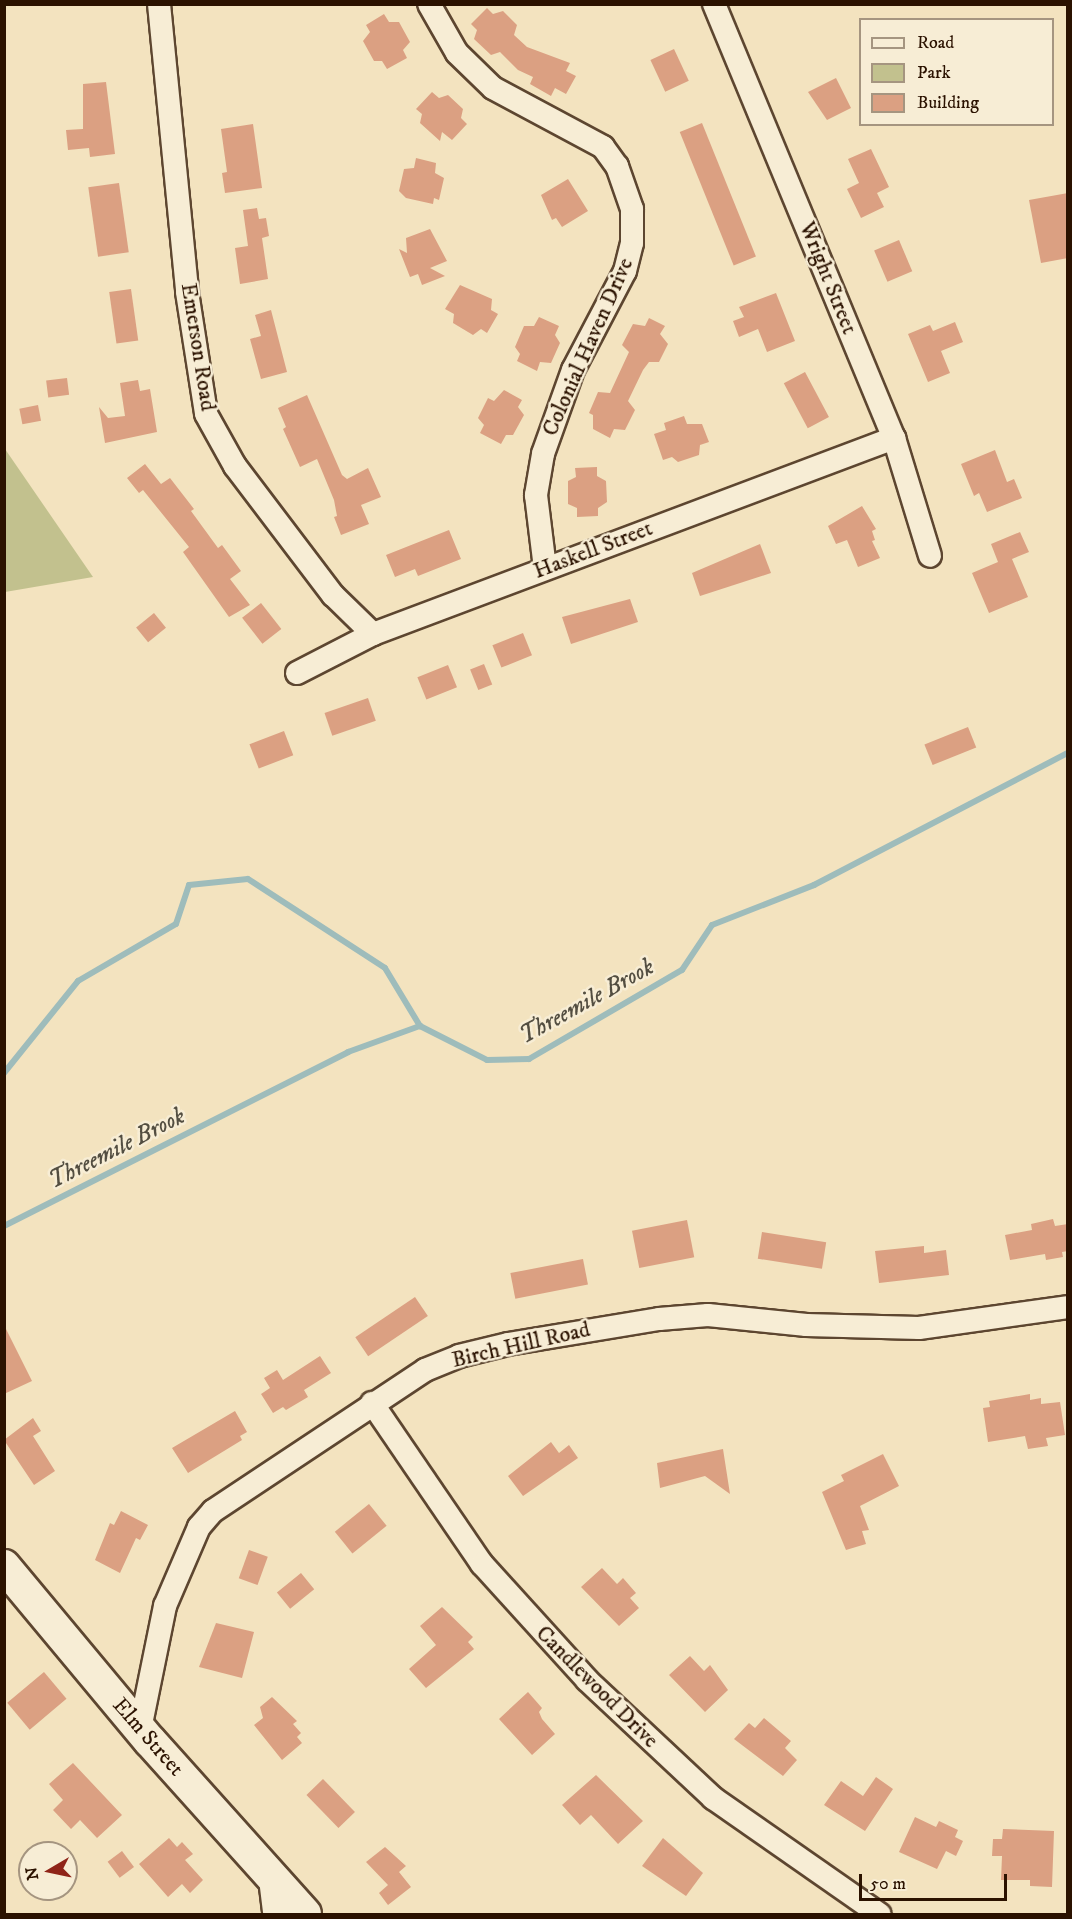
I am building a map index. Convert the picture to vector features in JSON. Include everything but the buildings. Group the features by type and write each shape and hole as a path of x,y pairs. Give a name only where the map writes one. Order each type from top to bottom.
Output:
{"street":[{"name":"Emerson Road","path":"159,4 187,292 206,414 235,466 333,595 373,634"},
{"name":"Colonial Haven Drive","path":"429,4 456,53 493,88 603,147 617,166 632,209 632,243 624,271 573,370 543,454 536,495 545,568"},
{"name":"Wright Street","path":"714,4 894,438 930,556"},
{"name":"Haskell Street","path":"297,673 373,634 894,438"},
{"name":"Birch Hill Road","path":"140,1729 165,1606 199,1527 213,1511 372,1403 425,1370 459,1356 615,1325 708,1315 806,1325 919,1328 1068,1307"},
{"name":"Candlewood Drive","path":"372,1403 482,1564 587,1680 713,1798 879,1914"},
{"name":"Elm Street","path":"4,1566 140,1729 270,1879 305,1914"},
{"path":"270,1879 274,1914"}],"green space":[{"path":"5,449 93,577 5,592"}],"waterway":[{"name":"Threemile Brook","path":"4,1226 348,1052 420,1026 487,1060 529,1059 682,970 712,925 814,885 1068,753"},
{"path":"4,1073 78,981 176,924 189,885 248,879 385,968 420,1026"}]}
